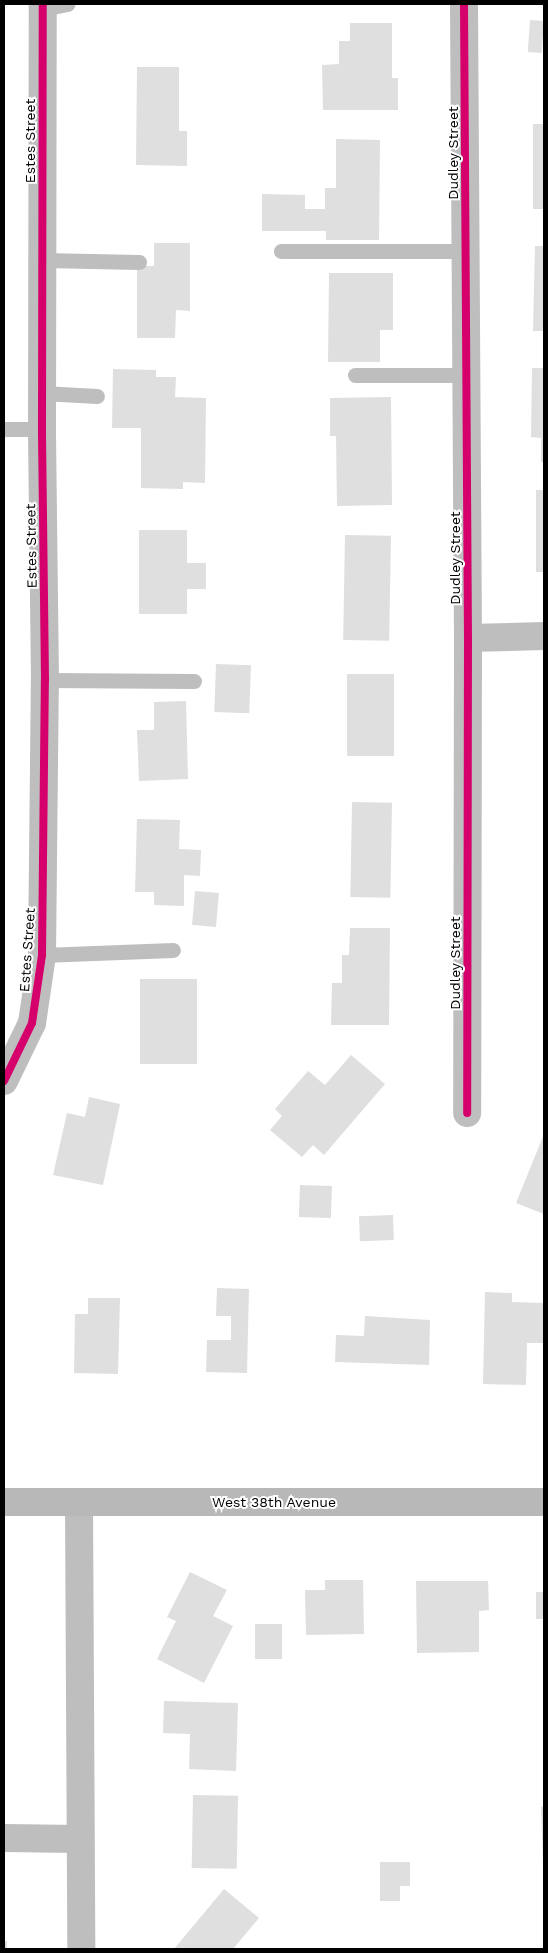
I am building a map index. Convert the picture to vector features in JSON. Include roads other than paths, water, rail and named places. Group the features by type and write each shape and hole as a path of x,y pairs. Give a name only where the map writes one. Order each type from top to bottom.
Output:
{"main road":[{"name":"West 38th Avenue","path":"4,1502 544,1502"}],"street":[{"name":"Dudley Street","path":"464,4 468,638 466,1113"},
{"name":"Estes Street","path":"4,1081 32,1023 42,955 45,680 42,260 51,6"},
{"path":"468,638 544,636"},
{"path":"79,1502 79,1838 81,1949"},
{"path":"4,1838 79,1838"}],"lane":[{"path":"281,251 466,251"},
{"path":"42,260 139,262"},
{"path":"355,374 466,374"},
{"path":"42,393 97,396"},
{"path":"4,429 42,429"},
{"path":"45,680 194,681"},
{"path":"42,955 173,950"}]}
